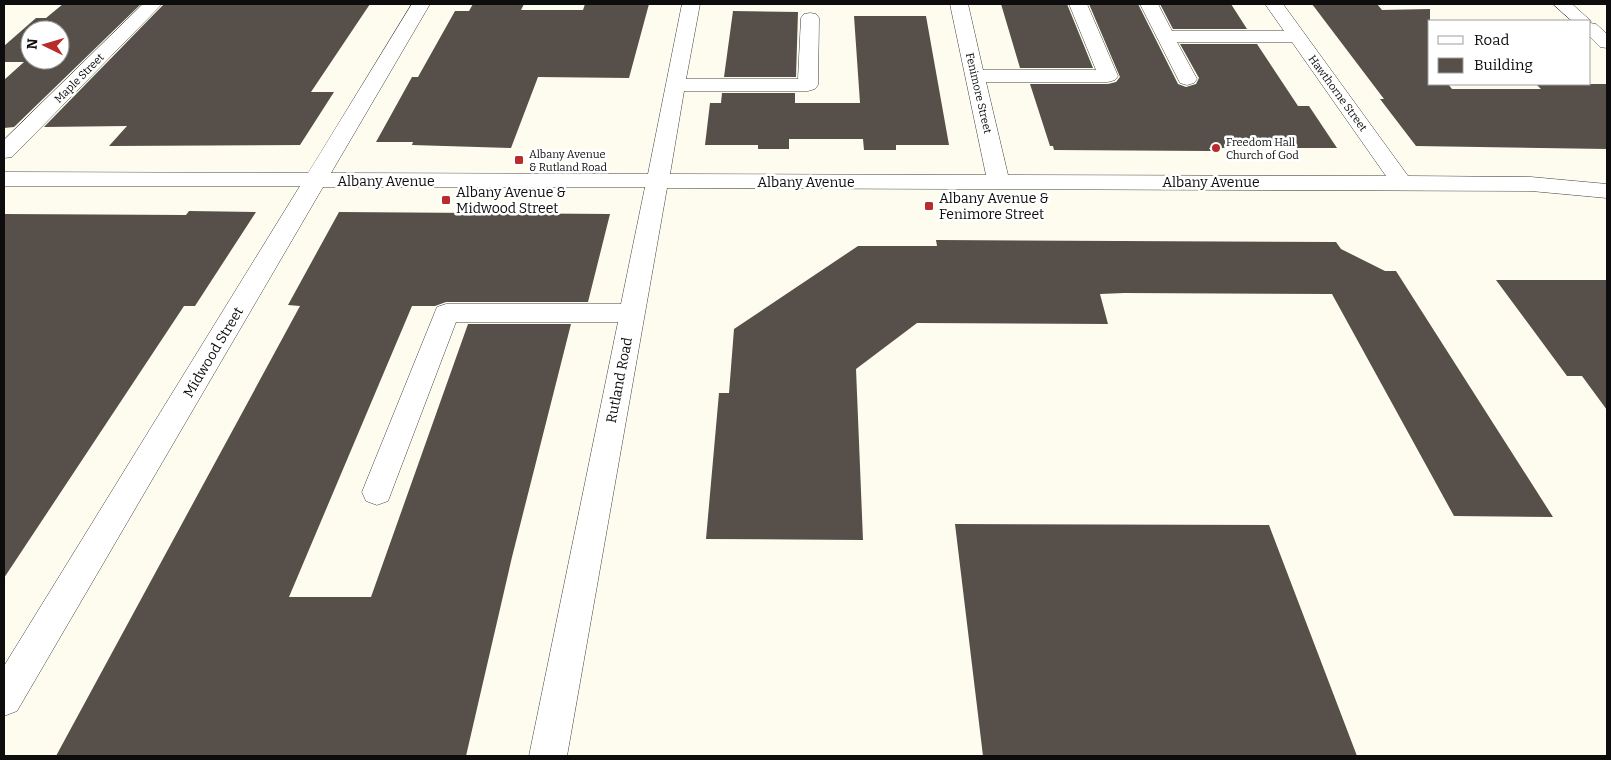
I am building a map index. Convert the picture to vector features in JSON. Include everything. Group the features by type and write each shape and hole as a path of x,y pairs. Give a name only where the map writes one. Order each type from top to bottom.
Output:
{"street":[{"name":"Maple Street","path":"4,152 153,4"},
{"name":"Midwood Street","path":"4,699 421,4"},
{"name":"Rutland Road","path":"548,756 691,4"},
{"name":"Fenimore Street","path":"959,4 999,182"},
{"path":"976,76 1108,76 1078,4"},
{"path":"1149,4 1187,79"},
{"name":"Hawthorne Street","path":"1274,4 1402,183"},
{"path":"1562,4 1581,20"},
{"path":"675,86 808,85 810,18"},
{"path":"1591,29 1607,43"},
{"path":"1165,36 1298,37"},
{"name":"Albany Avenue","path":"4,179 1402,183 1531,184 1607,191"},
{"path":"377,492 446,312 632,313"}],"building":[{"path":"63,4 141,4 14,127 4,128 4,80 20,66 20,70 70,70 70,20 34,20 36,18 46,18"},
{"path":"164,4 370,4 311,92 334,92 300,145 109,146 127,126 44,127"},
{"path":"473,4 524,4 521,10 583,10 585,4 649,4 629,78 538,77 511,148 412,145 413,142 376,142 412,77 418,77 455,11 469,11"},
{"path":"1001,4 1067,4 1093,68 1020,68"},
{"path":"1089,4 1138,4 1178,84 1186,87 1196,84 1199,78 1180,44 1257,44 1298,106 1309,106 1337,148 1209,148 1211,151 1054,150 1053,146 1050,146 1030,84 1108,84 1116,82 1120,77"},
{"path":"1160,4 1231,4 1247,29 1173,29"},
{"path":"1312,4 1377,4 1382,10 1430,9 1430,20 1428,20 1428,85 1449,85 1452,89 1541,89 1537,85 1607,84 1607,149 1416,146 1380,99 1384,99"},
{"path":"733,11 798,12 796,77 724,77"},
{"path":"854,16 926,16 949,145 896,145 896,150 864,150 863,139 789,139 789,149 758,149 758,145 705,145 710,103 721,103 722,93 795,93 795,103 860,103"},
{"path":"20,32 20,62 4,62 4,46"},
{"path":"189,211 256,212 195,306 184,306 4,578 4,214 186,215"},
{"path":"339,212 610,214 588,302 446,302 435,306 412,306 289,597 371,597 468,324 571,324 512,557 466,756 56,756 300,306 288,305"},
{"path":"936,240 1336,242 1341,249 1385,271 1396,271 1553,517 1454,516 1332,294 1124,293 1100,294 1108,324 917,323 856,369 863,540 706,539 719,393 729,393 734,329 858,246 937,246"},
{"path":"1496,280 1607,280 1607,410 1582,376 1567,376"},
{"path":"955,524 1269,525 1357,756 983,756"}],"place":[{"name":"Freedom Hall Church of God","path":"1216,148"},
{"name":"Albany Avenue & Rutland Road","path":"519,160"},
{"name":"Albany Avenue & Midwood Street","path":"446,200"},
{"name":"Albany Avenue & Fenimore Street","path":"929,206"}]}
